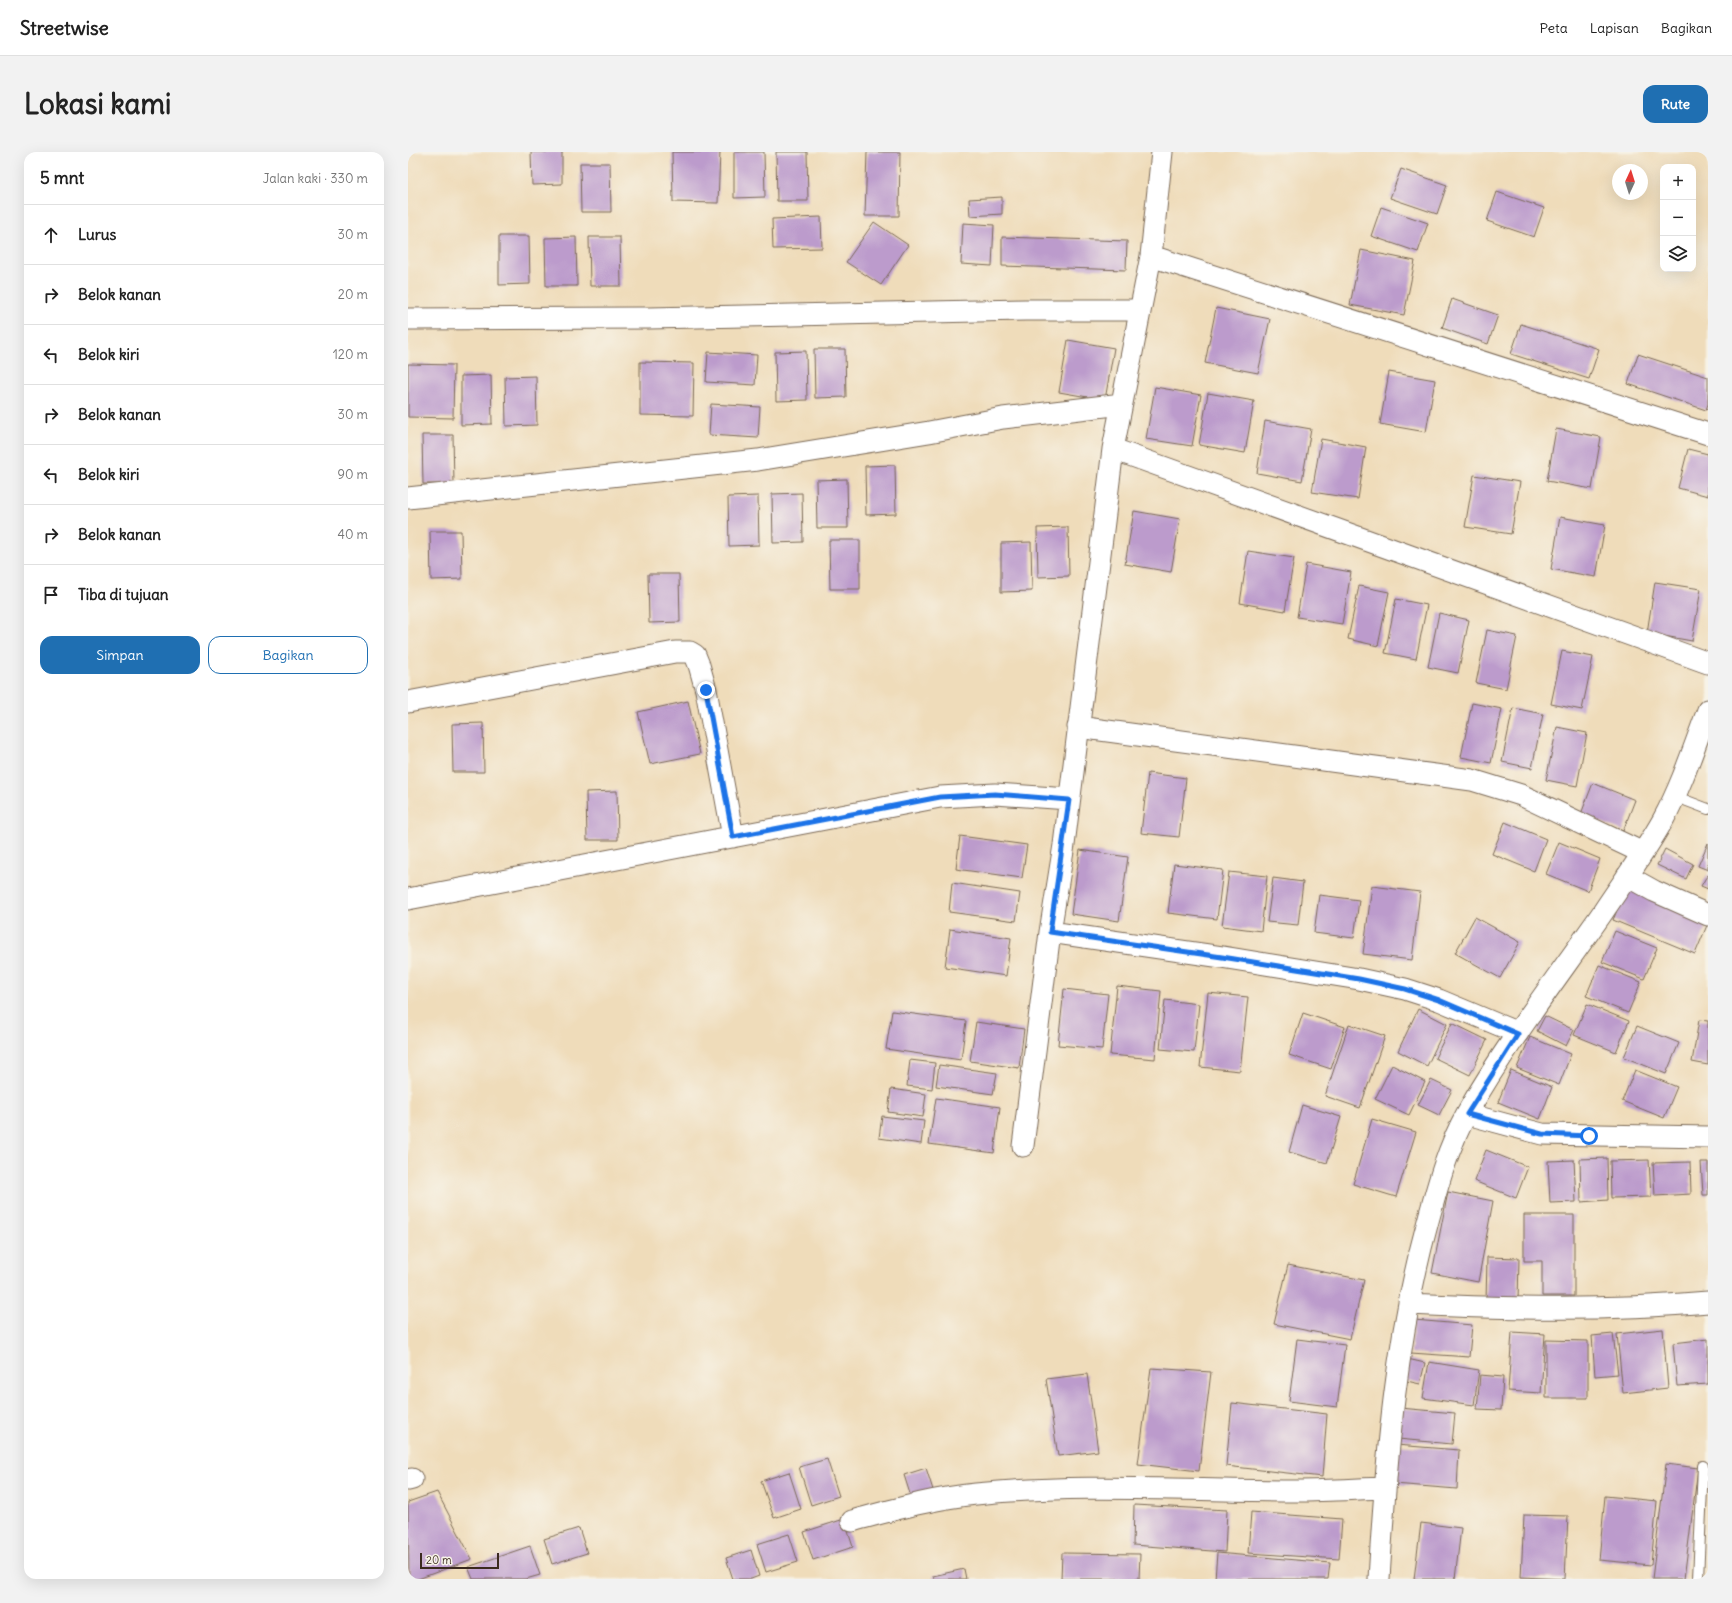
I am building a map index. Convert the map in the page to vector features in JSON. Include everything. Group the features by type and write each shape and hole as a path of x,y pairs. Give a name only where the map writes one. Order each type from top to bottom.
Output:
{"street":[{"path":"1023,1146 1050,932 1069,800 1113,449 1151,256 1162,152"},
{"path":"1151,256 1708,434"},
{"path":"408,319 649,318 1017,310 1140,310"},
{"path":"408,498 758,460 930,432 1010,417 1122,404"},
{"path":"1113,449 1708,663"},
{"path":"408,702 675,652 690,652 695,655 706,690 733,837"},
{"path":"1379,1579 1388,1445 1408,1304 1419,1254 1439,1180 1455,1138 1467,1114 1518,1034 1643,853 1662,820 1674,796 1708,710"},
{"path":"1078,727 1472,780 1521,795 1643,853"},
{"path":"408,899 940,797 995,794 1069,800"},
{"path":"1627,876 1654,891 1708,915"},
{"path":"1050,932 1222,957 1359,979 1405,989 1439,1000 1518,1034"},
{"path":"1467,1114 1542,1134 1708,1137"},
{"path":"1408,1304 1506,1309 1586,1309 1663,1306 1708,1302"},
{"path":"852,1520 923,1502 976,1494 1025,1490 1178,1488 1297,1491 1385,1488"}],"lane":[{"path":"1674,796 1708,810"},
{"path":"1698,1579 1703,1466"}],"building":[{"path":"531,152 562,152 562,184 532,185"},
{"path":"672,152 720,152 718,203 673,202"},
{"path":"734,152 764,152 765,197 734,198"},
{"path":"776,152 807,152 808,201 777,201"},
{"path":"867,152 900,152 899,216 865,216"},
{"path":"580,163 610,163 611,212 581,212"},
{"path":"1401,169 1447,185 1437,214 1390,198"},
{"path":"1497,192 1544,208 1534,237 1487,221"},
{"path":"1002,197 1002,214 970,216 969,199"},
{"path":"1381,207 1428,223 1418,252 1371,236"},
{"path":"821,217 822,248 773,249 772,219"},
{"path":"874,222 908,245 881,285 846,262"},
{"path":"963,223 994,225 992,266 961,264"},
{"path":"499,236 529,236 530,284 499,285"},
{"path":"576,237 577,286 546,286 545,238"},
{"path":"589,237 620,237 621,286 590,286"},
{"path":"1002,237 1127,241 1126,270 1002,266"},
{"path":"1361,250 1415,261 1404,315 1350,305"},
{"path":"1452,299 1498,315 1488,344 1442,328"},
{"path":"1216,308 1270,319 1258,373 1205,363"},
{"path":"1521,324 1599,349 1589,379 1511,354"},
{"path":"1068,340 1114,348 1105,400 1059,392"},
{"path":"814,349 845,349 846,397 815,398"},
{"path":"806,351 807,400 776,401 775,352"},
{"path":"708,352 757,355 755,385 706,382"},
{"path":"1638,354 1708,377 1708,404 1706,410 1628,384"},
{"path":"640,362 694,363 693,416 640,415"},
{"path":"408,364 454,365 453,418 408,417"},
{"path":"1389,372 1435,380 1426,432 1380,424"},
{"path":"491,375 492,424 461,425 461,376"},
{"path":"536,376 537,425 506,426 505,377"},
{"path":"1155,387 1201,395 1192,446 1146,439"},
{"path":"1208,393 1254,401 1245,453 1199,445"},
{"path":"711,404 760,407 758,438 709,435"},
{"path":"1265,421 1311,429 1302,481 1257,473"},
{"path":"1556,429 1601,437 1592,489 1547,481"},
{"path":"422,435 453,435 454,484 423,484"},
{"path":"1321,439 1366,447 1358,499 1312,492"},
{"path":"1688,449 1708,454 1708,496 1678,488"},
{"path":"895,465 896,514 866,515 865,466"},
{"path":"1474,475 1520,482 1511,534 1465,527"},
{"path":"847,479 848,528 817,528 816,480"},
{"path":"802,493 803,542 773,543 772,494"},
{"path":"758,496 759,545 729,546 728,497"},
{"path":"1134,511 1180,519 1171,572 1125,564"},
{"path":"1560,517 1605,525 1596,577 1551,569"},
{"path":"1068,527 1069,576 1038,577 1037,528"},
{"path":"430,531 461,531 462,579 431,580"},
{"path":"829,540 860,540 860,589 830,589"},
{"path":"1031,542 1032,591 1001,592 1001,543"},
{"path":"1248,551 1294,558 1285,611 1240,603"},
{"path":"1306,564 1351,572 1342,624 1297,617"},
{"path":"648,574 679,574 680,622 649,623"},
{"path":"1655,582 1701,589 1692,641 1647,633"},
{"path":"1359,586 1389,592 1378,646 1348,639"},
{"path":"1396,599 1427,605 1416,659 1385,653"},
{"path":"1439,613 1469,620 1458,673 1428,667"},
{"path":"1487,630 1517,636 1506,689 1476,683"},
{"path":"1562,651 1593,657 1582,710 1551,704"},
{"path":"688,701 700,754 650,764 638,712"},
{"path":"1472,703 1502,709 1491,763 1461,757"},
{"path":"1513,708 1543,714 1532,768 1502,762"},
{"path":"483,723 484,772 453,772 452,724"},
{"path":"1557,727 1587,733 1577,786 1546,780"},
{"path":"1148,773 1186,778 1179,837 1141,833"},
{"path":"1593,783 1635,800 1623,831 1581,814"},
{"path":"617,791 618,840 587,840 586,792"},
{"path":"1505,822 1546,839 1534,871 1492,854"},
{"path":"960,836 1027,845 1022,878 956,869"},
{"path":"1559,842 1600,859 1588,891 1546,874"},
{"path":"1708,843 1708,870 1698,866"},
{"path":"1665,849 1693,864 1686,879 1657,865"},
{"path":"1080,850 1128,857 1119,921 1071,914"},
{"path":"1174,864 1223,870 1217,919 1168,913"},
{"path":"1229,872 1267,876 1261,931 1222,926"},
{"path":"1708,874 1708,889 1701,886"},
{"path":"1273,878 1303,882 1298,925 1267,922"},
{"path":"952,883 1020,893 1016,921 949,912"},
{"path":"1372,886 1420,892 1412,960 1363,954"},
{"path":"1627,886 1708,923 1695,954 1613,920"},
{"path":"1319,895 1359,900 1354,938 1314,933"},
{"path":"1475,917 1520,942 1500,978 1455,953"},
{"path":"950,929 1011,938 1006,976 945,967"},
{"path":"1615,931 1657,948 1644,979 1602,962"},
{"path":"1599,965 1641,982 1628,1013 1586,996"},
{"path":"1117,986 1161,991 1155,1059 1110,1055"},
{"path":"1064,989 1108,994 1102,1049 1058,1045"},
{"path":"1208,993 1248,997 1240,1071 1200,1067"},
{"path":"1165,1000 1199,1004 1194,1052 1160,1049"},
{"path":"1587,1004 1629,1021 1616,1052 1574,1035"},
{"path":"1418,1009 1447,1024 1427,1066 1398,1051"},
{"path":"892,1011 966,1021 961,1060 886,1049"},
{"path":"1303,1013 1345,1027 1331,1069 1289,1055"},
{"path":"1545,1016 1574,1030 1566,1046 1537,1031"},
{"path":"1699,1020 1708,1021 1708,1065 1692,1062"},
{"path":"976,1022 1024,1029 1019,1068 970,1061"},
{"path":"1452,1023 1487,1040 1470,1075 1435,1058"},
{"path":"1349,1024 1385,1036 1360,1108 1325,1096"},
{"path":"1637,1026 1679,1043 1666,1074 1624,1057"},
{"path":"1530,1037 1571,1054 1559,1085 1517,1068"},
{"path":"910,1060 935,1063 932,1089 907,1086"},
{"path":"939,1065 997,1073 993,1094 936,1086"},
{"path":"1392,1065 1425,1082 1409,1115 1375,1099"},
{"path":"1511,1070 1552,1087 1540,1119 1498,1102"},
{"path":"1635,1070 1677,1087 1664,1118 1622,1101"},
{"path":"1431,1080 1452,1090 1439,1115 1418,1105"},
{"path":"891,1089 926,1094 923,1117 888,1112"},
{"path":"936,1098 1000,1107 994,1153 929,1144"},
{"path":"1302,1105 1341,1117 1327,1163 1289,1152"},
{"path":"882,1116 924,1121 921,1144 879,1138"},
{"path":"1372,1119 1416,1132 1396,1197 1353,1184"},
{"path":"1486,1150 1528,1167 1516,1198 1474,1181"},
{"path":"1607,1158 1608,1200 1581,1202 1580,1159"},
{"path":"1574,1160 1576,1202 1550,1203 1548,1161"},
{"path":"1649,1160 1651,1197 1611,1198 1610,1161"},
{"path":"1690,1162 1691,1194 1655,1196 1653,1163"},
{"path":"1701,1162 1708,1162 1708,1195 1703,1195"},
{"path":"1448,1192 1493,1201 1478,1282 1432,1273"},
{"path":"1524,1215 1574,1215 1574,1296 1542,1296 1542,1261 1524,1261"},
{"path":"1487,1257 1519,1258 1518,1302 1486,1302"},
{"path":"1288,1265 1364,1280 1350,1339 1274,1324"},
{"path":"1414,1320 1472,1325 1469,1357 1411,1353"},
{"path":"1663,1329 1668,1388 1623,1393 1617,1334"},
{"path":"1512,1332 1545,1334 1541,1393 1508,1391"},
{"path":"1613,1334 1618,1374 1595,1376 1592,1336"},
{"path":"1297,1339 1345,1345 1337,1407 1289,1401"},
{"path":"1708,1339 1708,1384 1677,1386 1673,1343"},
{"path":"1546,1340 1588,1341 1588,1398 1546,1398"},
{"path":"1403,1358 1425,1363 1420,1384 1398,1379"},
{"path":"1429,1362 1479,1370 1474,1405 1423,1398"},
{"path":"1151,1368 1211,1372 1199,1471 1138,1464"},
{"path":"1087,1374 1098,1451 1058,1456 1046,1379"},
{"path":"1480,1375 1503,1377 1501,1410 1477,1409"},
{"path":"1232,1403 1327,1414 1322,1477 1226,1466"},
{"path":"1400,1408 1455,1413 1452,1444 1398,1439"},
{"path":"1396,1445 1459,1450 1457,1489 1394,1484"},
{"path":"827,1459 839,1496 811,1505 799,1467"},
{"path":"1666,1464 1698,1468 1684,1579 1652,1579"},
{"path":"926,1468 933,1490 911,1497 904,1475"},
{"path":"789,1472 801,1509 774,1518 761,1481"},
{"path":"437,1492 472,1559 418,1579 409,1579 408,1502"},
{"path":"1605,1496 1657,1501 1651,1565 1599,1560"},
{"path":"1134,1505 1227,1510 1225,1552 1133,1545"},
{"path":"1251,1512 1342,1519 1339,1559 1248,1553"},
{"path":"1524,1515 1568,1516 1565,1579 1521,1577"},
{"path":"844,1519 853,1547 813,1560 804,1532"},
{"path":"1421,1523 1461,1528 1455,1579 1414,1579"},
{"path":"579,1528 587,1553 552,1564 544,1539"},
{"path":"789,1534 798,1562 766,1572 757,1544"},
{"path":"530,1546 540,1575 526,1579 473,1579 468,1567"},
{"path":"751,1550 759,1576 751,1579 733,1579 726,1558"},
{"path":"1062,1553 1140,1554 1139,1579 1061,1579"},
{"path":"1217,1553 1330,1563 1328,1579 1215,1579"},
{"path":"964,1569 966,1579 934,1579 933,1576"}],"route":[{"path":"706,690 733,837 940,797 995,794 1069,800 1064,845 1050,932 1359,979 1405,989 1479,1015 1518,1034 1467,1114 1542,1134 1589,1136"}]}
